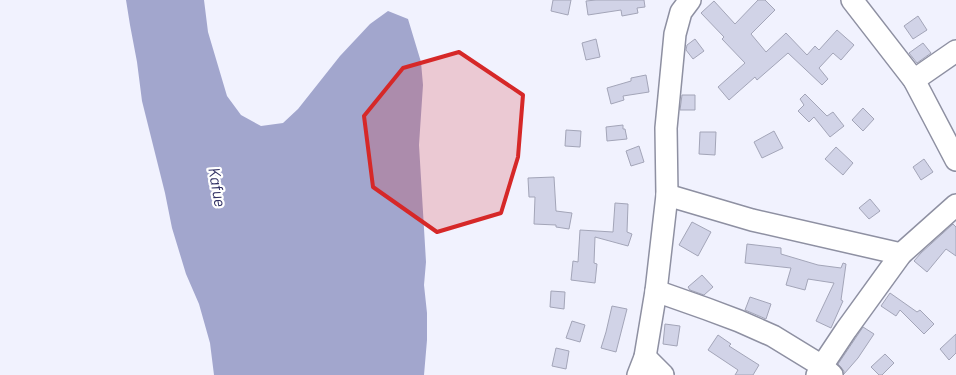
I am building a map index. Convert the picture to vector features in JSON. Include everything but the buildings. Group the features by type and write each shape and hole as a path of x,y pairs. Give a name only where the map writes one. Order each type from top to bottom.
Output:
{"street":[{"path":"663,375 642,366 656,291 666,195 666,128 675,34 681,12 690,0"},
{"path":"852,0 914,80 956,160"},
{"path":"914,80 956,51"},
{"path":"666,195 752,220 901,254"},
{"path":"656,291 739,321 773,336 824,372 846,330 901,254 956,205"}],"highlighted area":[{"path":"459,52 523,95 518,157 501,213 437,232 373,187 364,116 403,68"}],"water":[{"name":"Kafue","path":"126,0 204,0 208,32 227,96 241,115 261,126 283,123 298,109 340,56 370,24 388,11 408,19 421,62 423,85 419,145 426,262 424,285 427,340 424,375 214,375 210,343 199,304 186,274 172,228 142,101"}]}
